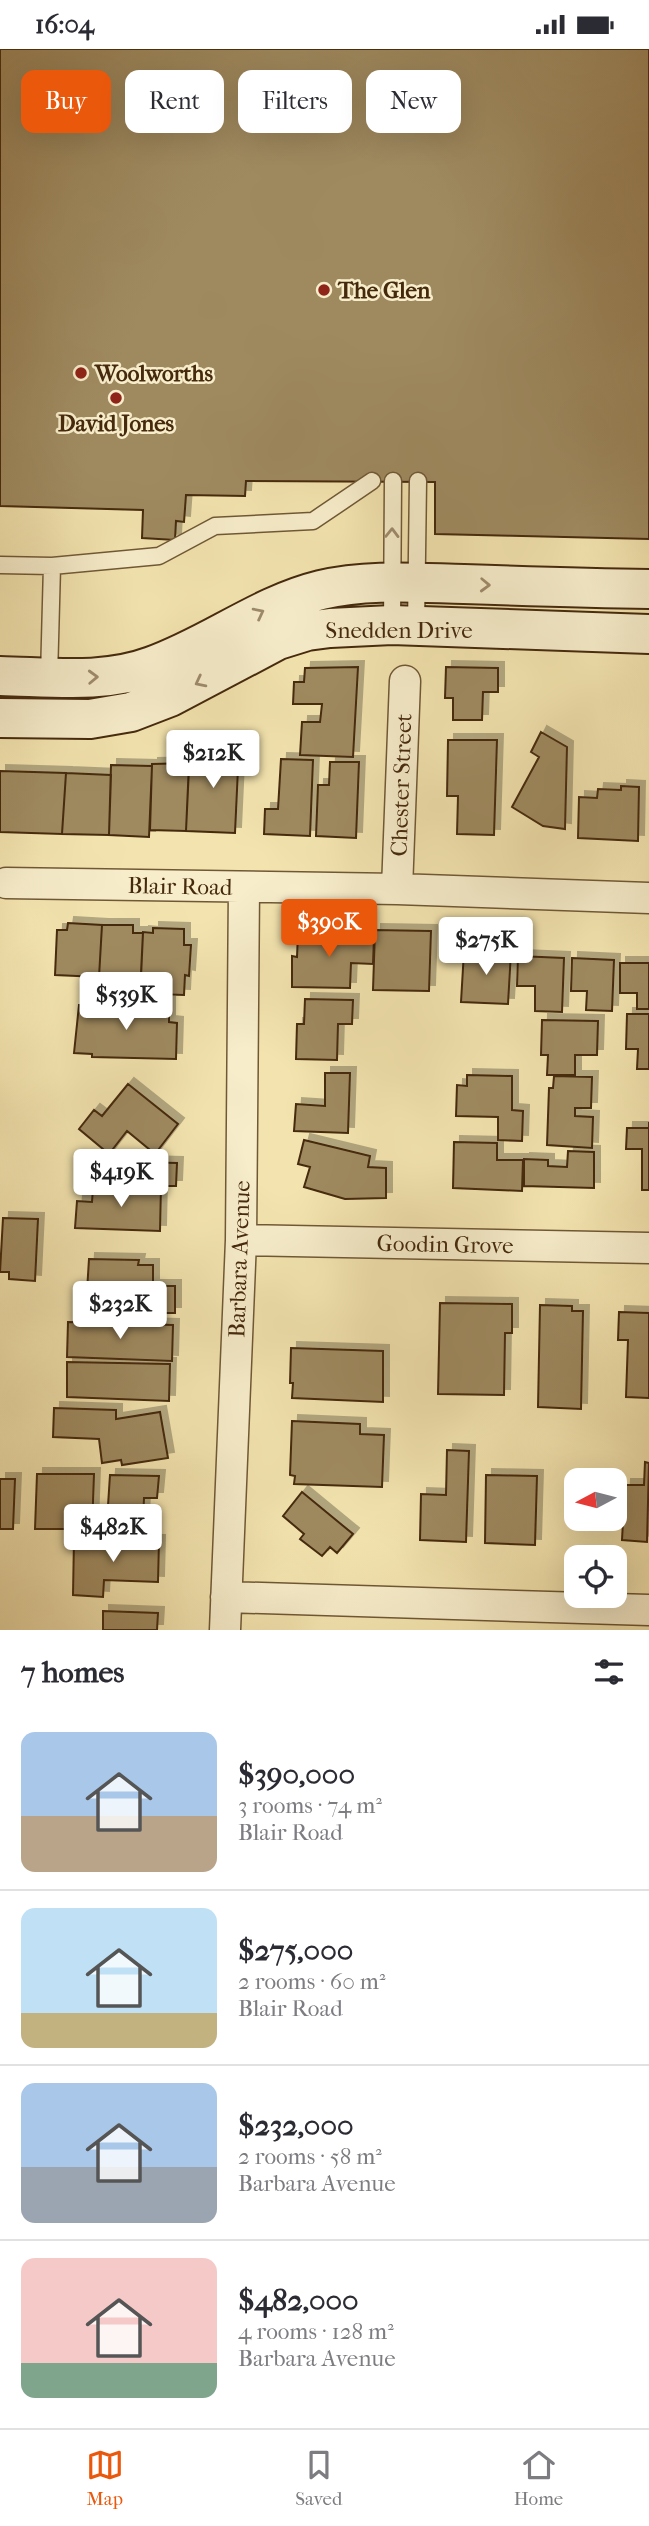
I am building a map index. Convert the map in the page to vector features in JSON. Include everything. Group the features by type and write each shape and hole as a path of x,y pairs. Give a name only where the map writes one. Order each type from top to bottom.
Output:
{"street":[{"name":"Snedden Drive","path":"0,677 97,678 128,673 176,656 282,602 323,590 404,584 649,589"},
{"name":"Snedden Drive","path":"0,718 90,719 131,712 170,698 278,640 307,631 330,628 404,626 649,634"},
{"name":"Chester Street","path":"397,889 405,681"},
{"name":"Blair Road","path":"6,883 397,889 649,898"},
{"name":"Barbara Avenue","path":"225,1630 241,1240 244,887"},
{"name":"Goodin Grove","path":"241,1240 649,1248"},
{"path":"226,1597 649,1610"}],"lane":[{"path":"0,565 52,566 159,557 215,526 313,521 372,481"},
{"path":"393,481 404,584 404,626"},
{"path":"404,626 404,584 418,481"},
{"path":"48,677 52,566"}],"building":[{"name":"The Glen","path":"0,49 649,49 649,539 435,534 435,482 246,481 245,496 186,495 184,522 176,521 175,540 142,538 143,510 0,506"},
{"path":"358,667 353,757 300,755 302,722 320,722 322,704 293,704 294,682 304,682 305,668"},
{"path":"446,667 498,668 498,692 483,692 482,720 453,720 453,698 445,698"},
{"path":"541,732 567,747 565,829 543,826 512,807 539,757 531,752"},
{"path":"448,740 497,740 494,835 457,834 458,796 447,796"},
{"path":"190,747 239,747 235,833 186,831"},
{"path":"281,759 313,760 310,836 264,834 265,809 278,809"},
{"path":"330,762 359,762 356,838 316,836 318,785 329,785"},
{"path":"189,763 186,831 150,830 152,764"},
{"path":"111,765 152,766 149,837 109,835"},
{"path":"0,771 66,773 62,834 0,832"},
{"path":"66,773 111,775 109,835 62,834"},
{"path":"621,786 639,787 638,841 578,838 579,797 597,798 598,789 621,790"},
{"path":"68,923 102,925 99,977 55,975 57,930 67,930"},
{"path":"102,925 133,925 133,933 143,933 141,977 99,977"},
{"path":"153,928 184,929 184,945 191,945 189,976 185,975 184,995 154,994 155,974 141,973 143,932 153,933"},
{"path":"375,930 431,931 429,991 373,990"},
{"path":"298,933 374,937 373,964 351,963 350,988 292,987 292,956 297,957"},
{"path":"464,951 511,952 508,1004 461,1002"},
{"path":"518,956 564,958 562,1012 535,1011 535,986 517,986"},
{"path":"572,958 614,960 612,1011 586,1010 587,991 571,991"},
{"path":"620,963 649,963 649,1009 637,1009 637,993 620,993"},
{"path":"305,999 353,1000 352,1024 338,1024 337,1060 296,1059 297,1024 304,1024"},
{"path":"149,1002 169,1003 169,1022 177,1023 176,1059 92,1057 92,1054 74,1053 79,1005 148,1007"},
{"path":"627,1014 649,1014 649,1069 637,1069 638,1049 626,1049"},
{"path":"542,1020 598,1021 597,1055 575,1055 575,1075 547,1075 548,1055 541,1055"},
{"path":"325,1073 350,1073 348,1133 294,1131 296,1104 325,1106"},
{"path":"467,1075 512,1076 512,1110 523,1111 522,1141 498,1140 498,1117 456,1116 457,1085 467,1086"},
{"path":"554,1076 592,1077 591,1108 575,1108 575,1116 593,1117 592,1148 547,1145 549,1088 553,1088"},
{"path":"128,1084 178,1124 155,1154 127,1131 109,1154 79,1129 94,1110 102,1116"},
{"path":"627,1128 649,1128 649,1190 642,1190 642,1149 626,1149"},
{"path":"304,1140 370,1156 368,1167 386,1168 386,1198 345,1199 304,1187 310,1167 298,1164"},
{"path":"454,1142 497,1143 497,1160 523,1160 522,1191 453,1188"},
{"path":"568,1151 594,1152 594,1188 524,1186 524,1159 548,1160 548,1166 567,1167"},
{"path":"139,1162 177,1163 176,1186 137,1186"},
{"path":"103,1185 161,1186 160,1231 75,1228 77,1201 92,1202 93,1188 103,1188"},
{"path":"3,1218 38,1219 35,1281 9,1279 9,1272 0,1272"},
{"path":"89,1259 139,1260 138,1265 153,1265 153,1286 175,1286 175,1313 83,1313"},
{"path":"440,1303 512,1304 512,1333 505,1333 504,1395 438,1394"},
{"path":"540,1305 572,1306 572,1311 583,1311 581,1409 538,1407"},
{"path":"619,1312 649,1313 649,1398 626,1397 628,1340 618,1340"},
{"path":"68,1322 173,1325 172,1361 67,1357"},
{"path":"291,1348 383,1351 383,1402 292,1398"},
{"path":"67,1362 170,1364 169,1401 67,1397"},
{"path":"54,1408 116,1410 116,1419 160,1412 168,1458 122,1465 121,1460 102,1463 99,1439 53,1437"},
{"path":"292,1421 360,1424 360,1434 384,1435 382,1487 294,1484 295,1476 290,1475"},
{"path":"447,1450 469,1451 466,1542 420,1540 421,1494 446,1495"},
{"path":"645,1462 649,1463 647,1542 622,1540 622,1531 627,1531 627,1485 644,1485"},
{"path":"37,1474 94,1474 92,1529 35,1529"},
{"path":"110,1475 159,1476 157,1498 144,1498 143,1522 107,1521"},
{"path":"486,1475 537,1476 535,1545 485,1543"},
{"path":"0,1479 15,1479 13,1529 0,1529"},
{"path":"302,1492 353,1534 337,1553 330,1547 322,1556 300,1539 304,1534 283,1516"},
{"path":"74,1539 159,1541 158,1582 104,1580 103,1597 73,1595"},
{"path":"103,1611 158,1613 157,1630 103,1630"}],"place":[{"name":"The Glen","path":"324,290"},
{"name":"Woolworths","path":"81,373"},
{"name":"David Jones","path":"116,398"}]}
